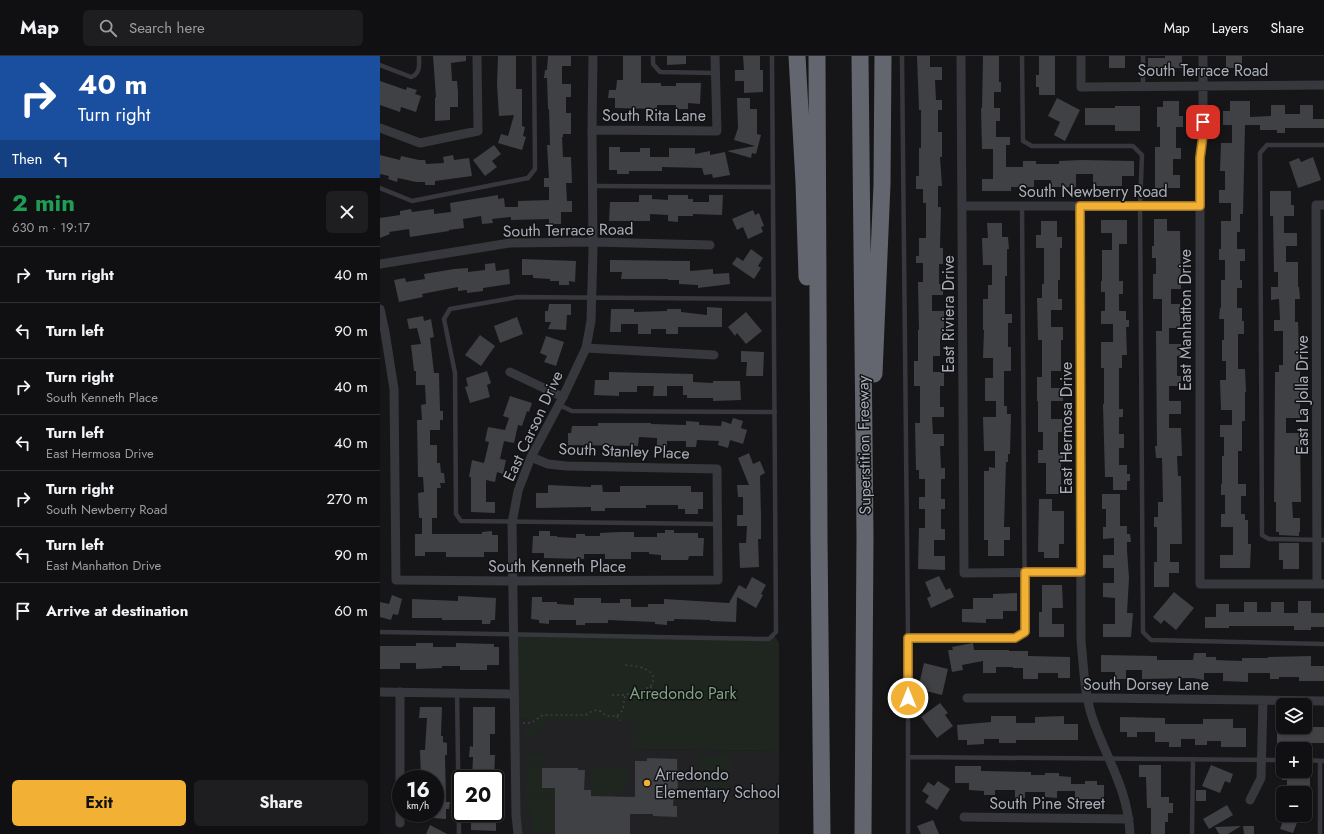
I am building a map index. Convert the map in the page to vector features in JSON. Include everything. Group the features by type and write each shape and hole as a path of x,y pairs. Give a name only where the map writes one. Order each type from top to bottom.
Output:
{"highway":[{"path":"797,56 819,537"},
{"path":"817,56 822,829"},
{"name":"Superstition Freeway","path":"860,56 865,536 863,834"},
{"path":"865,536 877,314 883,56"}],"street":[{"path":"380,128 420,143 478,131 477,56"},
{"name":"East Carson Drive","path":"518,834 516,814 512,522 518,492 531,457 561,401 586,348 591,321 593,298 593,56"},
{"path":"715,56 715,73"},
{"name":"East Riviera Drive","path":"961,56 964,573 1025,572"},
{"name":"South Terrace Road","path":"1081,56 1081,87 1143,85 1324,85"},
{"name":"East Manhatton Drive","path":"1204,56 1203,135 1200,158 1200,584 1321,584"},
{"name":"South Rita Lane","path":"592,130 716,131 715,73"},
{"name":"East La Jolla Drive","path":"1320,205 1321,584"},
{"name":"South Newberry Road","path":"963,206 1200,206"},
{"name":"East Hermosa Drive","path":"1080,206 1081,641 1086,698 1094,724 1110,758 1123,794 1129,819 1130,834"},
{"name":"South Terrace Road","path":"380,264 510,243 593,242 710,246"},
{"path":"380,309 383,333"},
{"name":"South Kenneth Place","path":"383,333 394,389 396,580 718,580 717,524"},
{"path":"586,348 714,355"},
{"path":"510,372 561,401"},
{"name":"South Stanley Place","path":"531,457 548,464 566,466 716,469 717,524"},
{"path":"1025,572 1081,572"},
{"path":"380,692 514,694"},
{"path":"400,692 400,823"},
{"name":"South Dorsey Lane","path":"967,698 1324,701"},
{"path":"1250,800 1261,778 1263,700"},
{"name":"South Pine Street","path":"964,817 1129,819"}],"lane":[{"path":"380,65 411,77 419,72 419,56"},
{"path":"380,188 412,201 528,178 535,169 534,56"},
{"path":"653,56 653,64 660,72 715,73"},
{"path":"380,632 768,639 776,632 772,56"},
{"path":"902,56 908,638 908,834"},
{"path":"1022,56 1023,141 1032,146 1133,146 1142,155 1140,206 1143,632 1151,640 1324,644"},
{"path":"1142,56 1143,85"},
{"path":"1321,540 1269,539 1262,535 1260,153 1267,145 1324,145"},
{"path":"593,186 773,187"},
{"path":"908,638 1015,638 1025,632 1022,205"},
{"path":"717,524 461,521 456,514 455,373 444,319 450,309 518,297 774,299"},
{"path":"561,401 572,411 775,412"},
{"path":"457,692 459,834"},
{"path":"908,757 1276,760"},
{"path":"1192,834 1193,759"},
{"path":"1312,760 1322,761 1320,834"}],"path":[{"path":"612,695 625,695 652,685 652,673 636,666 624,665"},
{"path":"650,687 652,688 653,694 662,694"},
{"path":"515,723 531,723 543,715 586,715 592,710 601,711 606,716 617,716 623,710 625,695"},
{"path":"617,716 620,721"}],"shaded area":[{"name":"Arredondo Elementary School","path":"515,719 633,720 633,749 779,751 779,834 518,834"}],"green space":[{"name":"Arredondo Park","path":"514,634 768,639 773,634 779,642 779,751 633,749 633,720 546,720 547,723 541,728 533,739 526,740 526,724 533,723 536,720 515,719"},
{"path":"528,753 542,754 550,762 526,761"},
{"path":"699,755 730,755 730,775 698,774"},
{"path":"527,764 547,764 547,767 541,767 541,789 555,789 555,796 527,796"},
{"path":"592,768 628,768 628,785 624,785 624,792 615,792 615,796 596,796 591,789"},
{"path":"698,775 730,776 729,795 698,795"},
{"path":"527,798 554,798 554,834 533,834 531,814"}],"building":[{"path":"433,56 466,56 466,61 451,63 452,81 457,81 458,107 450,107 450,120 435,121 436,97"},
{"path":"498,56 516,56 516,89 522,89 522,126 525,127 523,136 526,137 522,150 498,143 501,134 508,136 514,115 499,116 497,85"},
{"path":"548,56 571,56 571,66 562,66 562,84 571,84 571,97 566,97 566,113 571,113 571,134 563,134 562,137 563,157 571,157 572,183 566,183 567,201 572,201 572,212 561,212 561,224 549,224 549,219 511,220 511,217 492,219 493,223 482,224 481,216 463,219 464,228 410,237 409,229 389,232 390,234 380,238 380,218 400,215 400,211 411,209 412,212 434,209 434,214 451,212 450,203 498,195 498,199 504,198 505,207 518,207 518,201 549,200 549,187 544,187 544,178 549,178 547,145 550,145 549,109 547,78 544,78 545,70 547,70"},
{"path":"623,56 641,56 641,83 661,83 661,86 676,86 676,83 701,83 700,104 688,103 688,109 676,109 676,105 657,105 657,109 615,108 615,98 608,98 609,90 616,90 617,80 623,80"},
{"path":"667,56 686,56 686,64 667,65"},
{"path":"743,56 760,56 760,70 763,70 763,92 744,93 744,81 735,81 735,70 744,70"},
{"path":"917,56 930,56 930,67 942,67 942,80 935,80 936,100 942,100 942,110 938,110 938,132 942,132 942,157 940,157 942,186 938,186 938,207 941,207 940,248 943,248 943,264 939,264 939,284 943,284 943,295 932,295 932,311 944,311 944,340 940,340 940,356 933,356 933,372 944,372 944,386 940,386 940,407 944,407 944,417 932,417 933,434 944,434 944,446 940,446 941,468 945,468 945,479 941,479 941,499 945,499 945,509 941,509 941,529 945,529 945,540 934,540 934,556 945,556 945,570 918,569 919,528 925,528 925,509 919,509 919,497 925,497 925,479 919,479 919,470 916,470 915,423 920,423 920,386 914,386 914,361 918,361 918,282 923,282 923,263 916,263 916,256 919,256 919,238 926,238 926,203 923,203 923,189 916,189 916,176 919,176 919,148 921,148 921,110 919,110"},
{"path":"983,56 999,56 999,82 1001,82 1001,92 994,92 994,108 1000,108 1000,121 996,121 996,137 1010,137 1010,145 1006,145 1006,167 1023,167 1023,161 1036,161 1036,164 1059,164 1059,161 1082,160 1134,161 1134,176 1122,176 1122,186 1093,186 1093,174 1076,174 1076,187 1051,187 1051,180 1034,180 1034,187 1011,187 1011,191 982,191 982,179 993,179 993,149 982,149 981,108"},
{"path":"1039,56 1055,56 1055,95 1039,95 1039,87 1036,87 1036,75 1039,75"},
{"path":"1109,56 1125,56 1125,68 1109,68"},
{"path":"1165,56 1182,56 1182,68 1148,68 1148,58 1165,58"},
{"path":"1226,56 1242,56 1242,68 1226,68"},
{"path":"380,81 406,90 407,87 417,90 415,94 421,96 416,112 401,107 400,112 380,105"},
{"path":"737,98 750,98 750,109 757,109 757,134 761,135 756,154 752,153 751,158 727,151 755,146 734,140 738,128"},
{"path":"1057,98 1080,110 1065,141 1054,135 1060,122 1048,116"},
{"path":"1163,101 1179,101 1179,116 1183,116 1183,127 1176,127 1176,148 1181,148 1181,159 1173,159 1173,175 1180,175 1180,188 1155,188 1155,147 1160,147 1160,127 1157,127 1157,107 1163,107"},
{"path":"1230,101 1250,101 1250,117 1271,116 1271,105 1285,105 1285,114 1300,114 1300,105 1313,105 1313,119 1324,119 1324,128 1285,128 1285,133 1277,133 1277,130 1260,130 1260,125 1245,125 1243,214 1240,214 1240,232 1237,232 1237,249 1245,249 1245,261 1240,261 1240,280 1242,280 1242,288 1237,288 1237,308 1242,308 1242,321 1244,321 1244,334 1238,334 1238,369 1245,369 1246,392 1245,421 1242,421 1242,451 1238,451 1238,484 1246,484 1246,496 1241,496 1241,514 1245,514 1245,520 1248,520 1248,544 1251,544 1250,568 1220,568 1220,555 1233,555 1233,527 1221,527 1221,514 1225,514 1225,495 1221,495 1224,437 1220,437 1220,425 1232,425 1232,410 1221,410 1220,380 1226,380 1226,361 1222,361 1224,319 1219,319 1221,308 1221,280 1225,280 1225,260 1219,260 1219,249 1221,249 1221,221 1231,221 1231,203 1219,203 1219,190 1225,190 1225,171 1220,171 1221,143 1232,143 1232,125 1223,125 1223,111 1230,111"},
{"path":"1115,106 1140,106 1140,131 1115,131 1115,125 1085,125 1085,108 1115,108"},
{"path":"494,145 501,154 492,161 497,167 485,176 473,160"},
{"path":"609,147 620,147 620,152 640,152 640,148 650,148 650,157 669,157 669,148 695,148 695,154 710,151 710,155 725,152 730,175 713,178 712,174 704,175 702,168 662,167 662,171 629,171 629,174 617,174 617,170 609,170"},
{"path":"380,155 400,160 401,156 425,160 426,164 444,163 443,157 453,155 454,160 469,158 472,176 435,181 435,185 425,185 425,182 416,182 398,178 397,182 388,179 389,176 380,174"},
{"path":"1313,157 1321,180 1298,188 1289,162 1299,158 1301,162"},
{"path":"1270,191 1291,191 1291,205 1294,205 1294,216 1284,216 1284,233 1297,233 1297,246 1286,246 1286,262 1298,262 1298,287 1300,299 1295,299 1295,322 1298,322 1299,349 1302,349 1300,360 1300,418 1286,418 1286,433 1300,433 1301,502 1292,502 1293,518 1300,518 1299,536 1279,535 1279,532 1276,532 1276,502 1274,502 1275,372 1279,372 1279,365 1283,365 1283,331 1274,331 1274,320 1280,320 1279,299 1271,300 1271,287 1278,287 1278,272 1274,272 1273,216 1270,216"},
{"path":"639,195 652,195 652,199 668,200 668,195 688,195 688,199 693,199 693,202 709,202 709,195 723,195 722,215 693,214 693,216 678,216 678,222 668,221 668,215 650,214 650,221 609,221 610,202 639,202"},
{"path":"753,210 755,215 759,213 764,226 761,227 763,232 748,239 743,227 737,230 732,219"},
{"path":"1154,219 1167,219 1167,231 1180,231 1181,289 1171,289 1171,304 1180,304 1180,328 1169,328 1169,344 1181,344 1181,356 1177,356 1177,376 1181,376 1181,386 1169,386 1169,401 1181,401 1181,414 1169,414 1169,428 1181,428 1182,456 1177,456 1178,476 1181,476 1182,544 1170,544 1170,562 1179,562 1179,573 1169,573 1169,587 1154,587 1154,562 1157,562 1157,527 1154,527 1154,517 1158,517 1158,502 1163,502 1162,458 1156,458 1155,446 1157,446 1156,331 1162,331 1162,299 1153,299 1153,274 1156,274 1156,258 1152,258 1152,246 1154,246"},
{"path":"1101,220 1127,220 1127,244 1119,244 1119,281 1123,281 1123,294 1119,294 1119,311 1126,311 1126,320 1129,320 1129,327 1126,327 1127,355 1122,355 1122,368 1119,368 1119,409 1123,409 1123,417 1119,417 1119,434 1124,434 1124,448 1119,448 1119,465 1127,465 1127,474 1130,474 1130,481 1127,481 1127,490 1113,490 1113,477 1105,477 1103,404 1104,368 1101,368 1101,342 1113,342 1113,324 1101,324 1101,311 1105,311 1105,292 1101,292 1101,281 1102,250 1112,250 1112,233 1101,233"},
{"path":"1041,221 1057,221 1057,237 1062,237 1062,248 1060,248 1060,280 1058,280 1058,299 1062,299 1062,310 1051,310 1051,327 1063,327 1063,340 1061,340 1061,371 1051,371 1051,388 1063,388 1063,401 1051,401 1051,419 1062,419 1062,432 1058,432 1058,453 1063,453 1063,463 1061,463 1061,494 1046,494 1046,463 1038,463 1038,450 1043,450 1043,432 1038,432 1037,401 1037,377 1042,377 1042,340 1038,340 1037,298 1042,298 1042,284 1044,284 1044,248 1036,248 1036,235 1041,235"},
{"path":"987,223 1002,223 1002,237 1008,237 1009,249 1007,249 1007,276 1005,276 1005,314 1012,314 1012,323 1008,323 1008,347 1011,347 1011,371 1004,371 1004,406 1007,406 1007,414 1011,414 1010,454 1008,454 1008,462 1006,462 1004,527 1010,527 1010,540 1004,540 1004,556 988,556 988,540 984,540 984,471 989,471 989,467 995,468 995,451 984,451 983,417 996,417 996,401 985,401 985,378 993,378 993,358 983,358 983,299 988,299 988,285 992,285 992,265 983,265 982,238 988,238"},
{"path":"751,249 763,258 758,266 761,268 754,279 732,264 737,257 743,261"},
{"path":"522,259 576,261 575,282 569,281 569,285 559,285 559,281 533,278 533,275 522,275"},
{"path":"610,260 690,261 690,271 713,269 713,274 729,273 730,284 698,288 698,285 679,284 679,280 621,279 622,272 610,272"},
{"path":"495,263 496,271 509,269 510,284 483,288 483,291 467,293 467,290 458,291 458,287 422,294 423,297 399,302 394,280 405,278 406,282 425,279 424,274 454,269 468,268 468,272 485,270 485,264"},
{"path":"549,304 571,304 571,315 567,315 566,330 548,329 551,322 545,322 545,311 548,311"},
{"path":"707,307 722,308 722,327 678,327 678,334 666,334 666,329 651,329 651,334 638,334 638,324 621,324 621,332 610,332 611,309 634,309 634,312 681,309 681,312 707,315"},
{"path":"746,312 762,331 746,344 737,333 735,336 728,327"},
{"path":"423,316 424,321 431,319 434,337 430,338 434,373 439,373 440,411 443,411 443,420 440,420 440,430 430,430 430,445 437,445 437,463 440,463 441,473 444,473 445,483 440,483 441,488 437,488 437,518 432,518 432,534 482,534 482,532 492,531 492,535 498,535 498,552 484,552 484,557 446,557 446,552 425,552 425,556 415,556 415,534 422,534 422,518 419,518 418,493 424,492 423,477 418,477 417,420 422,420 421,405 426,404 425,385 416,385 416,371 414,371 411,345 421,344 417,328 409,329 407,319"},
{"path":"517,317 523,334 500,343 494,326"},
{"path":"480,335 495,346 481,366 465,355"},
{"path":"546,336 564,342 556,366 544,362 547,356 540,353"},
{"path":"741,351 764,352 763,376 746,376 747,362 741,362"},
{"path":"487,371 491,383 487,385 490,397 470,403 465,387 468,386 466,378"},
{"path":"609,372 693,374 693,382 713,383 713,381 740,381 741,400 713,401 713,398 687,398 687,395 683,395 683,386 667,386 667,396 653,396 654,386 637,386 637,392 619,392 619,396 594,395 595,380 609,380"},
{"path":"510,396 532,403 529,412 527,411 522,426 518,425 514,443 504,441 500,459 506,460 503,474 497,472 495,482 486,480 486,502 495,502 495,513 471,512 471,477 469,477 472,460 484,463 489,442 485,441 488,427 505,430 509,418 503,416"},
{"path":"733,418 743,421 741,428 747,430 743,444 730,440 728,448 718,445 719,441 697,440 696,447 686,447 686,441 667,441 667,447 657,447 657,438 639,437 638,446 568,445 568,433 571,433 572,426 598,426 598,423 651,423 686,425 686,421 699,422 699,425 721,426 722,421 731,424"},
{"path":"749,453 753,464 760,461 765,473 760,476 761,539 758,539 759,567 740,568 739,543 746,543 747,526 737,526 737,515 743,515 743,497 738,497 737,485 749,485 738,458"},
{"path":"548,485 591,487 591,485 602,485 603,492 620,492 620,486 691,486 691,492 703,492 703,509 698,509 698,514 685,514 685,509 678,509 678,505 646,505 646,508 605,508 605,511 591,511 591,507 536,508 536,493 548,493"},
{"path":"1102,494 1120,494 1120,526 1127,526 1127,534 1130,534 1131,542 1127,542 1129,578 1127,613 1133,613 1131,637 1103,637 1103,624 1115,624 1115,598 1103,597 1103,583 1114,583 1114,568 1103,568 1103,555 1114,555 1114,538 1103,539 1103,527 1106,527 1106,509 1102,509"},
{"path":"1039,499 1052,499 1052,511 1064,511 1064,544 1059,544 1059,558 1044,558 1044,552 1038,552"},
{"path":"665,530 674,530 674,533 698,533 698,538 704,538 703,556 689,556 688,560 661,560 661,555 649,554 649,552 631,552 631,559 605,559 605,554 584,554 584,559 544,558 544,553 532,553 533,536 539,536 539,531 550,531 550,536 576,538 576,534 585,534 585,536 600,536 600,533 620,532 634,532 634,537 657,537 657,533 665,533"},
{"path":"1279,543 1299,543 1299,569 1283,569 1283,560 1279,560"},
{"path":"939,576 946,590 950,588 954,597 931,608 927,598 931,596 925,582"},
{"path":"752,577 766,585 761,594 763,595 756,608 737,597 736,622 674,619 674,621 667,621 667,625 655,624 655,622 608,620 608,623 585,623 585,625 576,625 576,620 549,620 549,624 539,623 539,620 531,619 532,597 542,597 542,602 557,602 557,604 574,605 574,598 601,598 601,603 620,603 620,599 631,599 631,607 648,607 648,604 664,604 664,599 729,603 739,585 746,589"},
{"path":"1042,585 1062,585 1063,608 1052,608 1052,624 1064,624 1064,637 1039,637 1039,612 1042,612"},
{"path":"1174,592 1194,608 1176,630 1164,620 1161,624 1153,617"},
{"path":"1017,593 1017,611 1003,611 1003,619 986,619 986,623 962,622 962,609 973,609 973,598 993,598 993,594"},
{"path":"392,595 402,599 398,615 393,614 391,620 380,617 380,602 389,604"},
{"path":"458,596 496,598 495,620 491,620 490,624 482,624 482,620 412,618 412,599 458,601"},
{"path":"1298,601 1311,601 1311,613 1324,613 1324,627 1311,627 1311,630 1294,630 1294,626 1229,626 1229,628 1205,628 1205,617 1216,617 1216,604 1229,604 1229,612 1244,612 1244,602 1257,602 1257,612 1271,612 1271,602 1284,602 1284,613 1298,613"},
{"path":"416,643 433,643 433,647 456,647 456,643 494,644 494,647 499,647 499,665 487,665 487,670 460,670 460,666 442,666 442,668 416,669 416,663 400,663 400,669 380,669 380,646 416,646"},
{"path":"973,643 974,650 1028,651 1028,656 1070,657 1070,678 1058,678 1058,673 1038,673 1038,679 1023,679 1023,668 1013,667 996,667 996,673 983,673 983,661 962,665 963,670 952,672 948,650 953,650 952,647"},
{"path":"1194,653 1206,653 1206,657 1216,657 1216,660 1242,661 1242,658 1311,656 1311,666 1324,666 1324,681 1299,681 1299,677 1279,677 1279,679 1270,679 1270,673 1248,673 1248,682 1223,681 1223,673 1204,673 1204,680 1193,678 1142,679 1142,670 1126,670 1126,679 1115,679 1115,672 1101,672 1101,655 1157,656 1157,660 1193,660"},
{"path":"924,663 948,669 942,695 918,689"},
{"path":"940,703 948,713 945,715 953,726 937,738 921,717"},
{"path":"420,707 442,707 441,736 443,736 443,742 447,743 447,755 445,755 446,802 450,802 449,809 446,809 446,819 444,819 444,770 421,770 420,750 425,750 427,718 419,718"},
{"path":"473,707 495,707 495,734 490,734 490,755 495,755 494,770 472,770 473,757 469,757 470,746 473,747"},
{"path":"991,716 1016,716 1016,723 1035,723 1035,717 1064,716 1064,724 1078,724 1078,740 1016,740 1016,743 999,743 999,739 984,739 984,744 967,745 967,740 958,740 957,725 991,722"},
{"path":"1120,717 1165,718 1165,724 1203,724 1203,719 1233,719 1233,728 1246,728 1246,747 1221,747 1221,741 1207,741 1207,745 1195,745 1195,739 1181,739 1181,747 1169,747 1169,742 1155,742 1155,732 1137,732 1137,737 1127,737 1127,732 1120,732"},
{"path":"1312,727 1324,727 1324,743 1277,742 1277,734 1312,734"},
{"path":"647,758 677,759 678,792 674,792 673,806 677,806 677,817 653,816 653,814 630,814 630,834 555,834 555,788 542,788 542,768 578,768 578,770 585,770 584,790 591,790 591,796 635,797 635,761 647,761"},
{"path":"1139,765 1161,765 1161,797 1169,797 1169,803 1173,803 1173,813 1168,813 1168,822 1165,822 1165,834 1151,834 1151,808 1147,808 1146,777 1139,777"},
{"path":"1211,765 1233,774 1230,783 1225,781 1220,793 1202,786"},
{"path":"955,766 981,766 981,771 1031,772 1031,775 1059,773 1059,776 1071,777 1071,784 1085,784 1085,781 1097,781 1097,785 1104,785 1104,799 1075,799 1075,791 1057,791 1057,798 1045,797 1045,792 1025,792 1025,798 1015,798 1015,790 995,790 995,795 984,795 984,791 969,790 969,783 955,783"},
{"path":"1282,778 1310,778 1310,786 1287,786 1287,780 1282,780"},
{"path":"938,781 950,789 937,810 925,802 929,796 922,791 928,782 934,786"},
{"path":"1196,790 1206,790 1206,801 1196,801"},
{"path":"1227,805 1233,815 1209,829 1203,819"},
{"path":"933,820 939,834 921,834 917,826"},
{"path":"471,822 496,822 496,831 471,830"},
{"path":"1282,822 1297,822 1293,833 1280,829"},
{"path":"430,825 447,834 426,834"},
{"path":"1241,826 1228,834 1219,834 1215,827"},
{"path":"1243,826 1254,826 1254,834 1244,834"}],"place":[{"name":"Arredondo Elementary School","path":"647,783"}],"route":[{"path":"908,698 908,638 1015,638 1025,632 1025,572 1081,572 1080,206 1200,206 1200,158 1203,122"}]}
